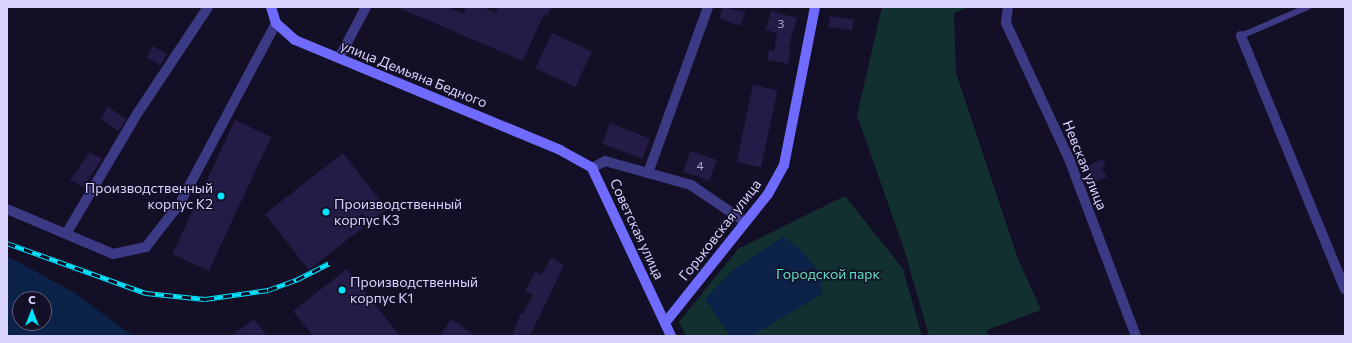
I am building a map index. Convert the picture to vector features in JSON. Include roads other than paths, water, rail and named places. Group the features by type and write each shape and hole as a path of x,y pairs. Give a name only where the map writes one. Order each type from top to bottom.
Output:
{"main road":[{"name":"улица Демьяна Бедного","path":"271,7 276,22 295,40 560,150 592,168"},
{"name":"Горьковская улица","path":"665,323 768,194 784,165 815,7"},
{"name":"Советская улица","path":"592,168 671,336"}],"street":[{"path":"66,234 137,114 208,7"},
{"path":"339,58 366,7"},
{"path":"648,173 708,7"},
{"name":"Невская улица","path":"1008,7 1006,23 1069,159 1136,336"},
{"path":"7,209 113,254 146,247 180,203 276,22"},
{"path":"1241,36 1345,289"},
{"path":"592,168 605,161 691,185 745,222"}],"lane":[{"path":"1241,36 1308,7"}],"water":[{"path":"783,237 797,246 821,273 822,294 751,336 730,336 705,299 732,271"},
{"path":"7,256 75,293 133,336 7,336"}],"railway":[{"path":"7,243 146,293 205,299 268,290 296,280 329,263"}],"place":[{"name":"Производственный корпус K2","path":"221,196"},
{"name":"Производственный корпус K3","path":"326,212"},
{"name":"Производственный корпус K1","path":"342,290"}],"park label":[{"name":"Городской парк","path":"828,274"}]}
